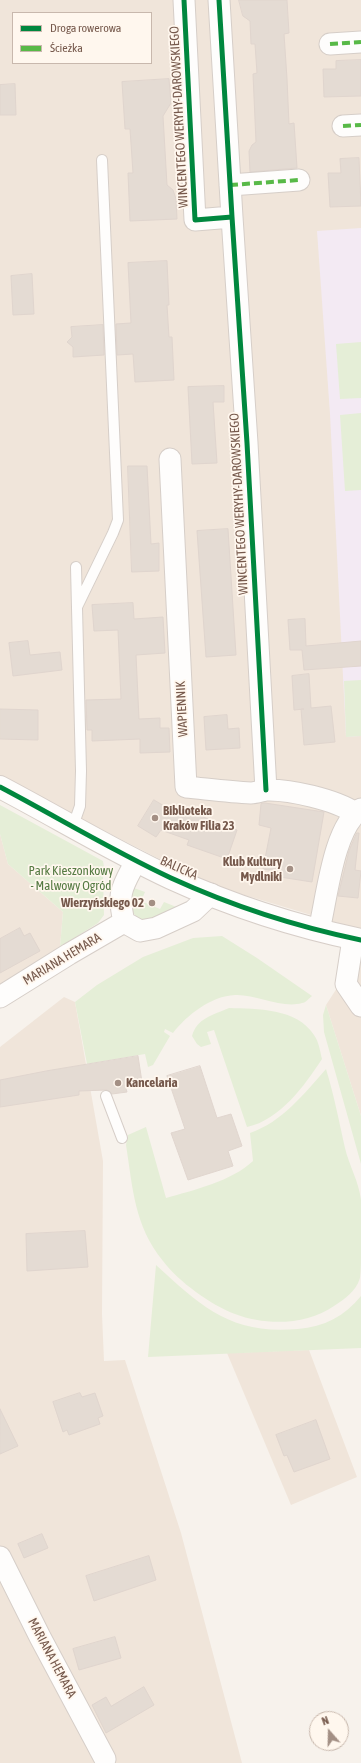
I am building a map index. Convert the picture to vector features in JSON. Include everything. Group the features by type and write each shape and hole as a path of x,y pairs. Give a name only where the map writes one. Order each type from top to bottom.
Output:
{"street":[{"name":"WINCENTEGO WERYHY-DAROWSKIEGO","path":"184,0 195,220 232,217"},
{"name":"WINCENTEGO WERYHY-DAROWSKIEGO","path":"219,0 247,443 266,790"},
{"path":"330,44 361,42"},
{"path":"230,185 299,180"},
{"name":"WAPIENNIK","path":"170,458 186,787 252,793 266,790 282,791 332,801 358,811"},
{"name":"BALICKA","path":"0,787 136,861 211,894 249,908 319,930 357,939"},
{"path":"319,930 333,863 346,828 358,811"},
{"path":"136,861 123,885 120,894 120,904 124,922 140,931 156,928 193,911 211,894"},
{"name":"MARIANA HEMARA","path":"0,997 124,922"},
{"path":"357,939 346,984 361,1006"},
{"name":"MARIANA HEMARA","path":"0,1557 40,1638 105,1759"}],"lane":[{"path":"77,607 114,533 118,520 102,160"},
{"path":"73,826 79,813 81,800 76,567"},
{"path":"106,1096 122,1138"}],"shaded area":[{"path":"0,0 361,0 361,930 208,884 60,808 0,775"},
{"path":"361,228 361,736 346,737 330,414 317,231"},
{"path":"0,834 8,864 63,912 60,947 0,988"},
{"path":"361,951 361,1116 326,1005"},
{"path":"64,997 75,1002 103,1161 102,1314 104,1361 125,1360 181,1533 242,1763 0,1763 0,1047"},
{"path":"309,1350 357,1477 291,1505 227,1353"}],"green space":[{"path":"361,342 361,398 340,399 336,344"},
{"path":"361,413 361,490 345,491 340,415"},
{"path":"361,680 361,736 346,737 344,681"},
{"name":"Park Kieszonkowy - Malwowy Ogród","path":"0,805 103,861 104,915 98,923 60,947 63,912 8,864 0,834"},
{"path":"134,888 145,892 141,901 160,909 164,902 179,908 152,919 140,919 135,915 130,903"},
{"path":"222,936 312,996 303,1003 286,1004 243,995 226,996 209,1003 192,1013 173,1033 165,1029 164,1032 170,1036 153,1065 148,1067 145,1054 87,1064 75,1002 97,985 143,957 193,938"},
{"path":"326,1005 361,1116 361,1164 324,1032 323,1015"},
{"path":"229,1008 276,1012 297,1020 307,1026 316,1038 322,1059 300,1090 281,1109 259,1123 247,1127 214,1030 207,1032 211,1044 201,1047 192,1036 194,1030 202,1021"},
{"path":"326,1069 345,1148 361,1200 360,1278 356,1287 346,1297 334,1306 312,1317 286,1322 273,1322 247,1318 235,1314 216,1305 186,1285 163,1261 153,1247 140,1220 136,1206 126,1145 128,1135 146,1127 166,1198 212,1184 234,1174 253,1161 250,1133 262,1128 282,1115 301,1097"},
{"path":"156,1265 188,1294 203,1305 219,1315 254,1327 275,1330 317,1326 341,1315 361,1296 361,1348 148,1357"}],"building":[{"path":"239,0 287,0 289,33 284,34 289,124 294,123 297,168 250,172 249,151 252,145 256,142 253,74 257,73 255,44 251,44 250,21 243,16"},
{"path":"361,60 361,96 324,97 323,69 336,69 336,61"},
{"path":"169,79 171,103 163,116 167,185 173,190 176,199 177,219 130,221 128,173 133,173 130,129 125,129 122,82"},
{"path":"15,84 16,115 0,115 0,85"},
{"path":"359,158 361,206 330,207 328,173 341,173 340,159"},
{"path":"167,261 169,305 167,305 169,337 172,337 174,380 135,382 133,354 117,355 116,324 131,323 128,263"},
{"path":"32,274 34,314 13,315 11,276"},
{"path":"103,325 104,355 73,357 73,347 67,342 72,337 71,327"},
{"path":"224,386 224,402 213,402 217,463 192,464 188,387"},
{"path":"128,466 147,466 151,544 159,543 159,571 132,572"},
{"path":"228,529 236,655 206,657 197,531"},
{"path":"133,603 134,619 163,617 165,653 136,655 139,719 160,718 160,728 169,728 170,752 140,753 140,739 92,741 92,730 87,730 86,700 121,699 118,630 94,631 92,605"},
{"path":"305,619 306,646 361,641 361,666 304,670 302,650 290,650 288,620"},
{"path":"28,641 30,655 60,652 62,670 13,676 9,643"},
{"path":"309,674 311,708 331,706 335,742 304,745 301,709 294,710 292,676"},
{"path":"0,709 38,710 38,740 0,739"},
{"path":"227,715 228,729 239,728 240,748 206,750 204,717"},
{"path":"154,800 183,817 185,810 237,830 227,859 187,845 189,840 161,830 156,837 138,826"},
{"path":"265,803 324,812 312,882 280,877 281,872 263,869 271,828 259,825 261,804"},
{"path":"357,833 359,833 355,870 361,871 358,898 338,896 349,851"},
{"path":"20,928 24,936 30,933 40,951 0,973 0,939"},
{"path":"138,1056 142,1082 125,1085 127,1092 112,1094 107,1090 79,1091 79,1095 0,1107 0,1080"},
{"path":"200,1066 217,1118 231,1114 242,1146 228,1151 233,1166 188,1180 171,1133 185,1129 167,1076"},
{"path":"85,1231 88,1267 27,1271 26,1234"},
{"path":"80,1393 82,1397 95,1393 103,1416 98,1418 100,1424 69,1435 67,1430 63,1432 53,1402"},
{"path":"0,1409 18,1446 0,1454"},
{"path":"316,1420 330,1459 294,1472 287,1455 284,1456 276,1435"},
{"path":"42,1534 48,1548 24,1558 18,1544"},
{"path":"149,1556 156,1580 94,1601 86,1576"},
{"path":"115,1637 121,1658 79,1670 73,1649"},
{"path":"144,1687 154,1705 106,1733 92,1705 106,1697 111,1706"}],"marked path":[{"path":"330,44 361,42"},
{"path":"343,126 361,125"},
{"path":"230,185 299,180"}],"cycle path":[{"path":"184,0 195,220 232,217 219,0"},
{"path":"232,217 247,443 266,790"},
{"path":"0,787 128,857 194,888 240,906 289,922 361,940"}],"place":[{"name":"Biblioteka Kraków Filia 23","path":"155,818"},
{"name":"Klub Kultury Mydlniki","path":"290,869"},
{"name":"Wierzyńskiego 02","path":"152,903"},
{"name":"Kancelaria","path":"118,1083"}]}
